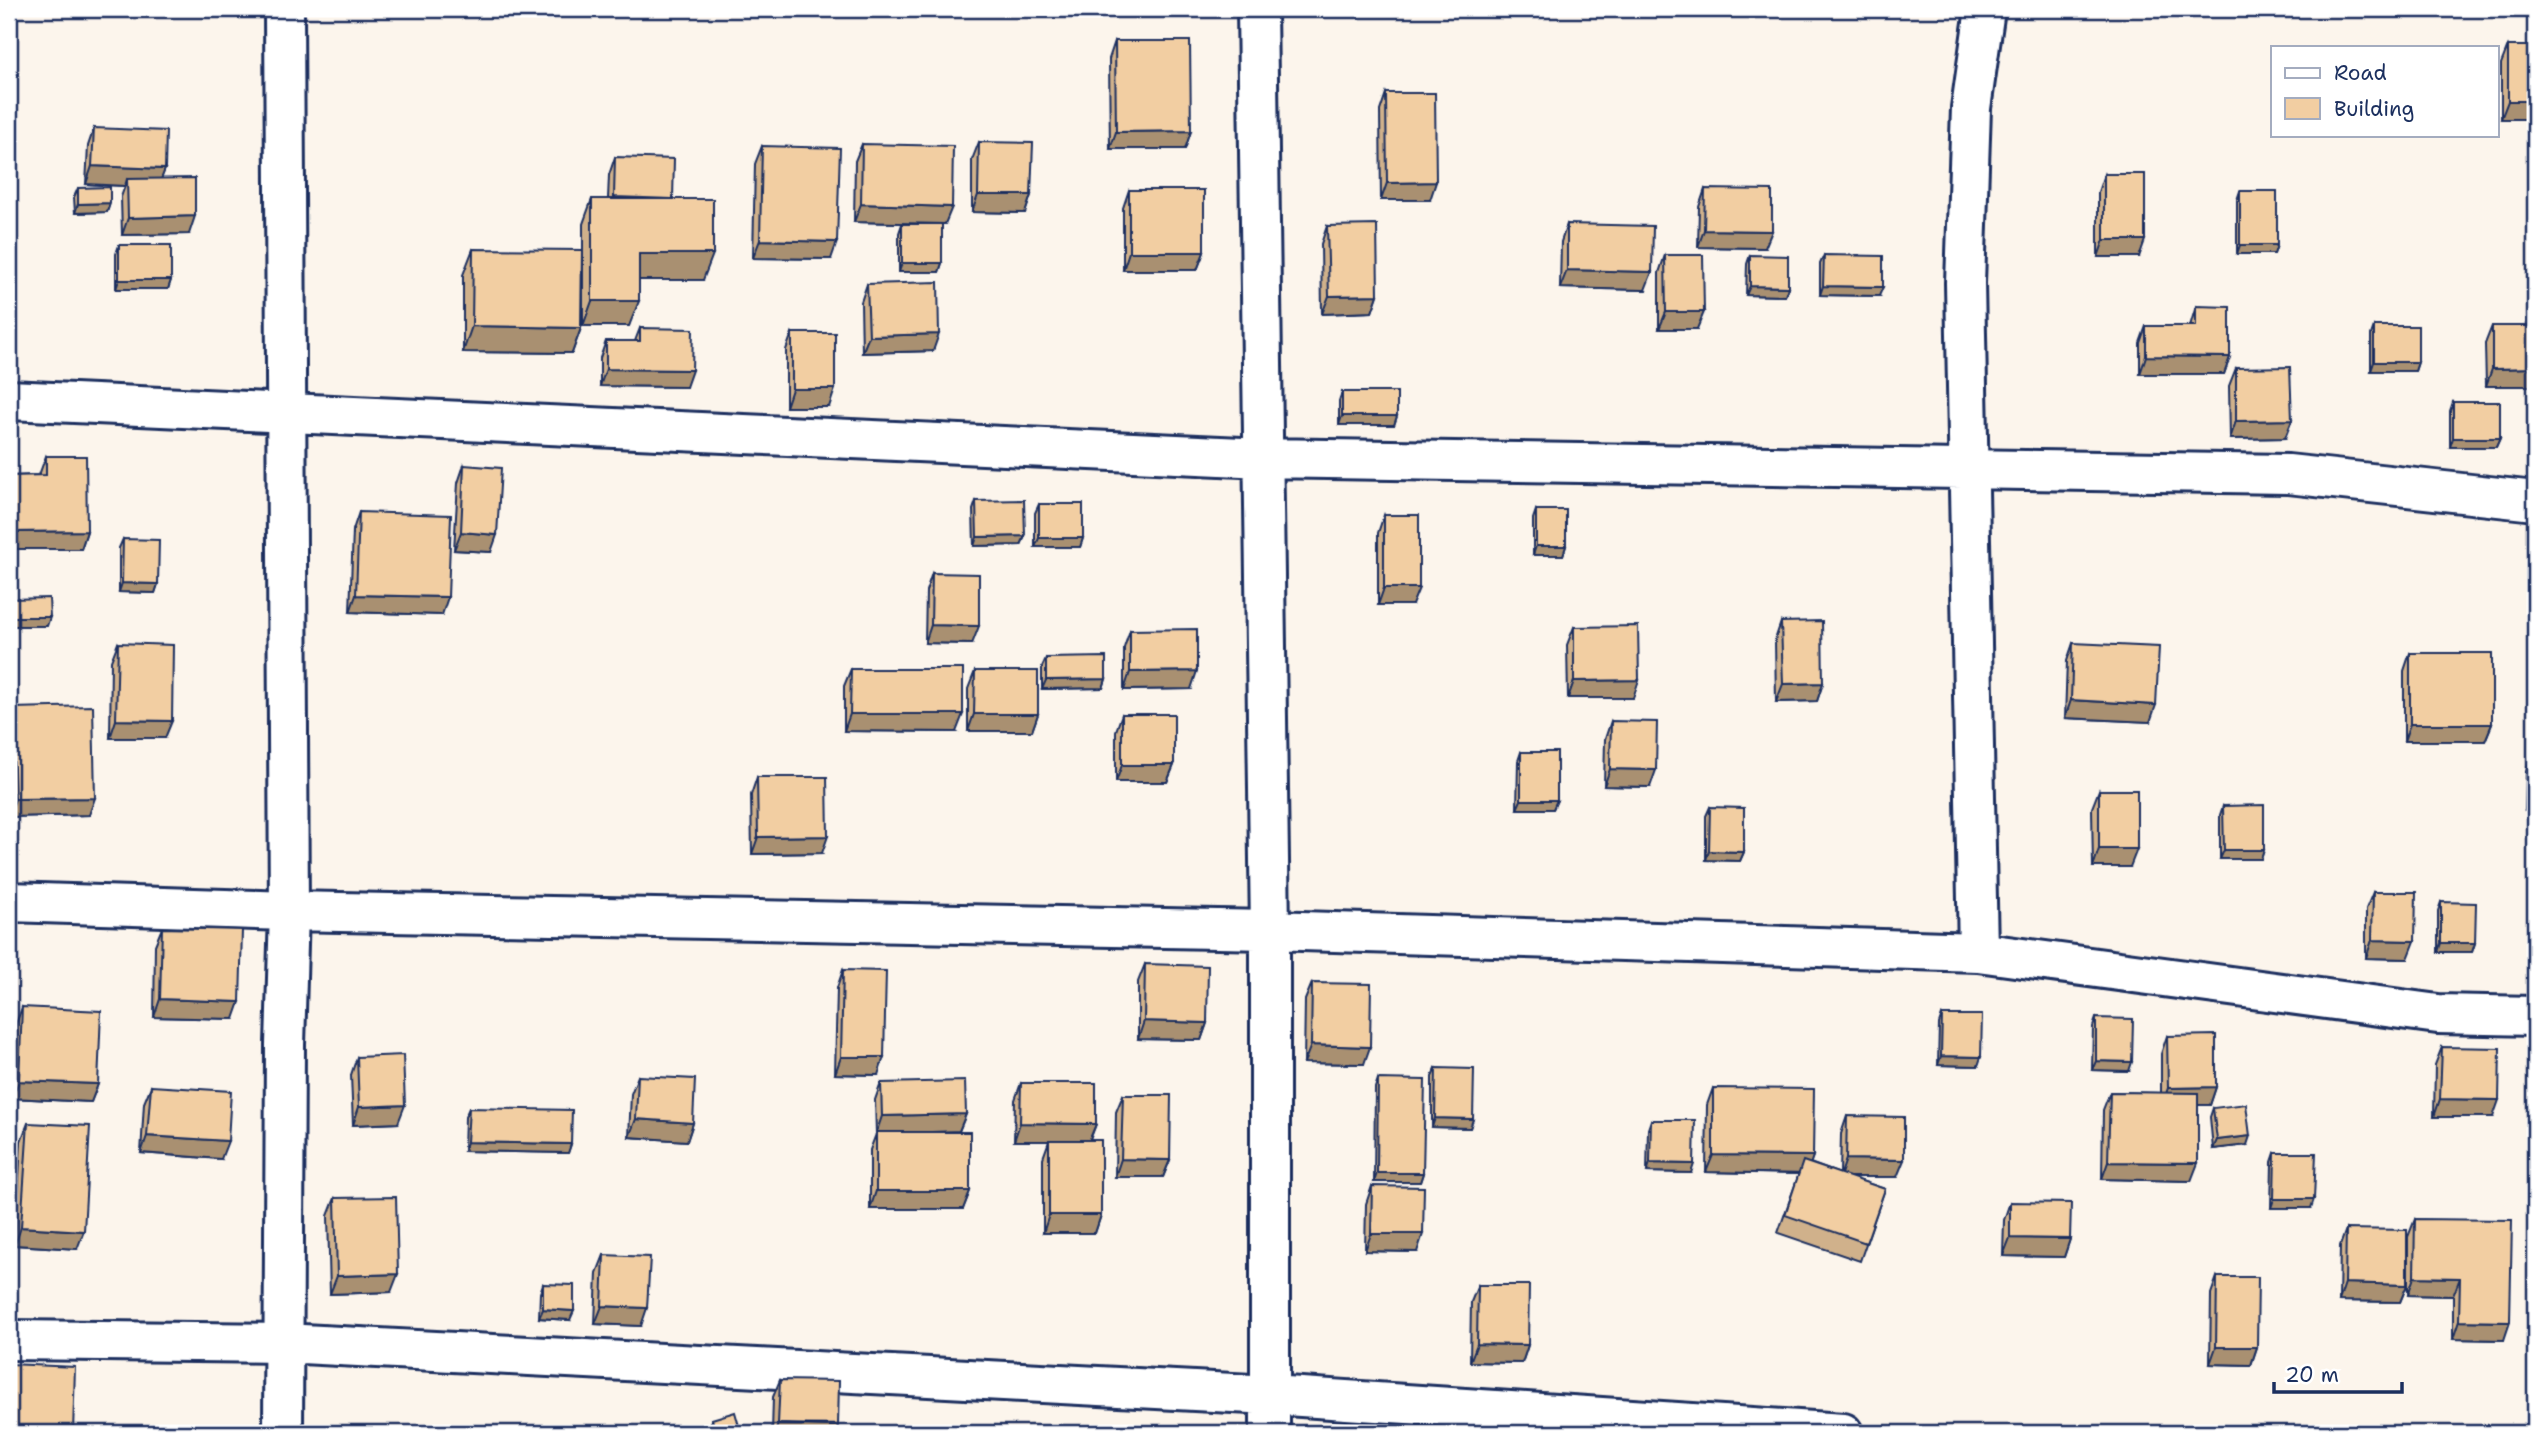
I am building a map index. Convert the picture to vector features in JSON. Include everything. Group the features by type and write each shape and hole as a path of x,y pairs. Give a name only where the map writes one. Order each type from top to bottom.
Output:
{"street":[{"path":"284,9 289,911 285,1045 284,1433"},
{"path":"1257,9 1270,930 1270,1433"},
{"path":"1978,952 1965,284 1970,121 1985,9"},
{"path":"9,400 1264,458 2288,474 2535,501"},
{"path":"9,902 289,911 1270,930 1978,952 2438,1014 2535,1016"},
{"path":"9,1340 283,1343 1270,1395 1843,1433"}],"building":[{"path":"1115,41 1190,41 1191,131 1116,132"},
{"path":"2508,46 2535,46 2535,101 2508,101"},
{"path":"1386,93 1435,93 1436,182 1387,183"},
{"path":"94,128 166,131 165,169 92,166"},
{"path":"979,142 1033,143 1031,195 978,195"},
{"path":"862,144 953,146 952,207 861,204"},
{"path":"762,146 840,148 837,242 760,240"},
{"path":"615,157 674,159 673,199 614,197"},
{"path":"2104,174 2145,174 2145,240 2104,240"},
{"path":"195,178 195,216 128,218 127,179"},
{"path":"110,187 110,203 78,204 78,188"},
{"path":"1705,189 1772,190 1772,231 1704,230"},
{"path":"1129,190 1204,190 1204,252 1129,252"},
{"path":"2240,191 2277,191 2277,245 2240,245"},
{"path":"592,199 713,199 713,254 639,254 639,301 592,301"},
{"path":"902,224 942,224 942,263 902,263"},
{"path":"1567,224 1653,226 1652,272 1567,270"},
{"path":"1377,225 1378,295 1329,296 1327,226"},
{"path":"9,230 11,230 9,267"},
{"path":"119,245 171,245 171,280 119,280"},
{"path":"473,249 582,250 581,328 472,326"},
{"path":"1665,255 1703,255 1704,312 1666,312"},
{"path":"1750,255 1788,256 1788,287 1750,286"},
{"path":"1824,255 1883,256 1883,287 1823,286"},
{"path":"938,282 939,334 869,336 867,284"},
{"path":"2196,306 2230,307 2230,357 2146,356 2146,326 2196,326"},
{"path":"2374,326 2418,326 2418,362 2374,362"},
{"path":"2492,326 2535,326 2535,368 2492,369"},
{"path":"640,328 693,329 692,370 606,369 606,341 640,341"},
{"path":"792,333 835,333 835,389 792,389"},
{"path":"2290,367 2292,420 2236,421 2236,368"},
{"path":"1342,392 1397,392 1397,416 1342,416"},
{"path":"2453,402 2500,402 2500,438 2453,438"},
{"path":"46,456 86,456 87,531 9,532 9,476 46,475"},
{"path":"464,465 501,468 497,535 461,532"},
{"path":"1024,500 1025,536 977,537 976,501"},
{"path":"1039,504 1083,504 1083,538 1039,538"},
{"path":"1536,510 1566,510 1566,546 1536,546"},
{"path":"359,512 451,515 448,597 356,595"},
{"path":"1384,515 1419,515 1419,588 1384,588"},
{"path":"123,539 159,540 158,584 122,583"},
{"path":"932,573 979,574 979,626 931,625"},
{"path":"49,598 50,617 9,617 9,599"},
{"path":"1822,621 1823,683 1783,684 1781,622"},
{"path":"1638,626 1639,680 1574,681 1574,627"},
{"path":"1197,629 1197,671 1130,672 1130,630"},
{"path":"118,643 173,645 172,721 116,720"},
{"path":"2073,643 2159,647 2156,705 2071,700"},
{"path":"2410,653 2492,653 2492,724 2410,724"},
{"path":"1106,657 1106,679 1046,680 1046,658"},
{"path":"851,669 963,669 963,714 850,714"},
{"path":"975,671 1038,671 1038,714 974,714"},
{"path":"93,706 95,798 15,799 12,708"},
{"path":"1122,714 1174,714 1174,765 1122,765"},
{"path":"1611,721 1657,722 1656,770 1610,769"},
{"path":"1521,752 1557,752 1557,800 1521,800"},
{"path":"2532,753 2535,753 2535,793 2532,793"},
{"path":"757,777 827,777 828,836 758,837"},
{"path":"2099,790 2137,790 2137,849 2099,849"},
{"path":"2264,805 2264,850 2224,850 2223,806"},
{"path":"1710,807 1744,808 1744,852 1709,851"},
{"path":"2373,892 2416,892 2415,941 2372,940"},
{"path":"2441,902 2476,903 2475,943 2441,943"},
{"path":"162,928 242,930 240,1002 160,999"},
{"path":"1145,964 1208,966 1207,1023 1144,1021"},
{"path":"843,970 886,971 884,1057 841,1057"},
{"path":"1312,983 1371,984 1370,1047 1311,1045"},
{"path":"22,1007 101,1011 98,1084 19,1081"},
{"path":"1942,1015 1982,1015 1981,1057 1941,1056"},
{"path":"2096,1018 2133,1019 2132,1062 2096,1061"},
{"path":"2216,1035 2216,1087 2168,1088 2167,1036"},
{"path":"2442,1047 2500,1048 2499,1100 2440,1099"},
{"path":"403,1055 405,1105 359,1107 357,1057"},
{"path":"1436,1068 1474,1069 1473,1119 1435,1118"},
{"path":"638,1076 695,1079 693,1123 636,1119"},
{"path":"1378,1079 1425,1080 1423,1173 1377,1173"},
{"path":"965,1081 966,1114 882,1116 881,1083"},
{"path":"1021,1083 1096,1083 1096,1124 1020,1123"},
{"path":"151,1086 231,1091 228,1141 147,1136"},
{"path":"1713,1088 1814,1089 1813,1156 1713,1155"},
{"path":"2110,1092 2198,1093 2198,1163 2108,1162"},
{"path":"1123,1095 1171,1095 1170,1160 1121,1159"},
{"path":"2246,1104 2250,1136 2217,1140 2213,1108"},
{"path":"469,1108 572,1110 571,1144 467,1142"},
{"path":"1847,1116 1904,1117 1904,1160 1846,1159"},
{"path":"1651,1120 1695,1120 1694,1164 1650,1163"},
{"path":"28,1123 90,1126 84,1231 21,1227"},
{"path":"876,1132 970,1132 970,1191 876,1191"},
{"path":"1049,1140 1101,1140 1101,1215 1049,1215"},
{"path":"2275,1153 2316,1153 2314,1199 2274,1199"},
{"path":"1803,1161 1885,1189 1866,1243 1785,1215"},
{"path":"1372,1186 1424,1187 1423,1234 1371,1234"},
{"path":"396,1197 398,1274 337,1276 335,1198"},
{"path":"2010,1202 2071,1203 2070,1239 2010,1238"},
{"path":"2415,1219 2512,1220 2510,1322 2459,1321 2460,1278 2414,1277"},
{"path":"2346,1229 2407,1230 2407,1285 2345,1283"},
{"path":"604,1255 650,1257 647,1308 602,1306"},
{"path":"2217,1277 2258,1277 2257,1347 2216,1347"},
{"path":"543,1284 574,1285 574,1311 543,1309"},
{"path":"1478,1285 1529,1285 1528,1345 1477,1344"},
{"path":"9,1364 75,1367 73,1433 9,1433"},
{"path":"780,1380 839,1381 838,1426 778,1424"},
{"path":"735,1412 741,1433 716,1433 712,1419"}]}
